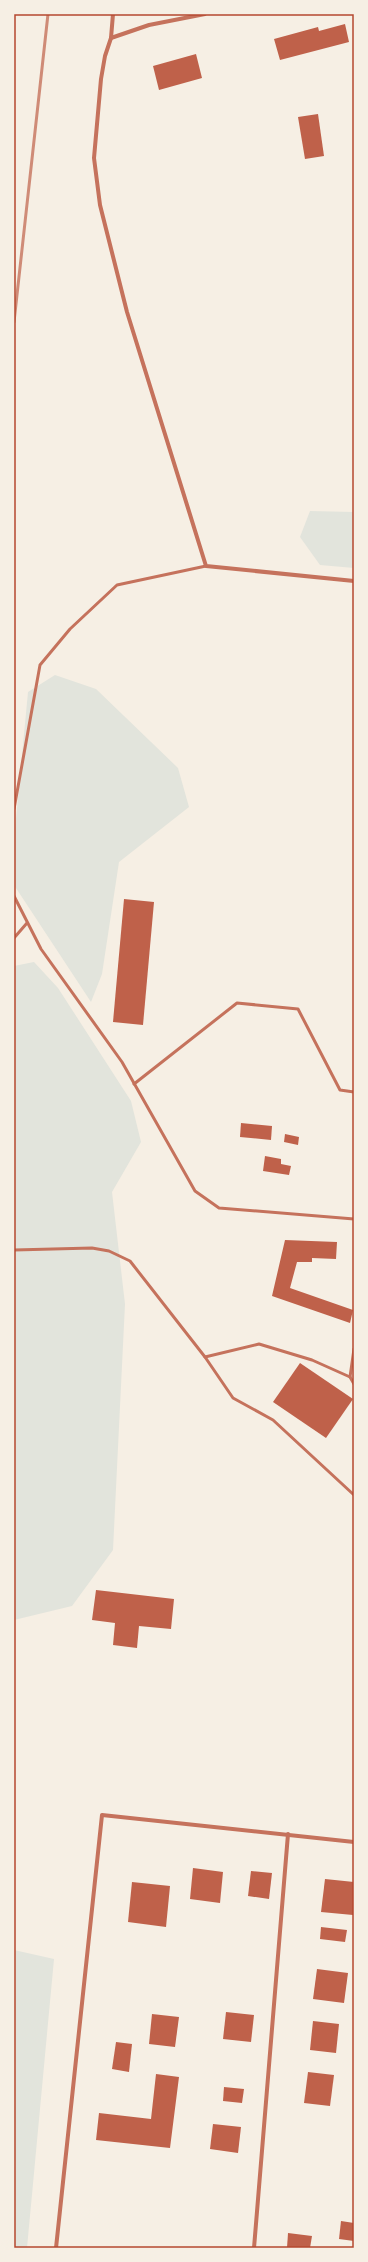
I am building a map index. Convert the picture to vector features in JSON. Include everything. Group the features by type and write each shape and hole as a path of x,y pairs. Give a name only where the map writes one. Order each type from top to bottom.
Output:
{"street":[{"path":"114,14 111,38 105,56 101,79 94,158 100,205 126,312 206,566 354,581"},
{"path":"111,38 150,25 205,14"},
{"path":"56,2248 102,1815 354,1842"},
{"path":"254,2248 288,1834"}],"lane":[{"path":"14,809 40,665 70,629 117,585 206,566"},
{"path":"14,896 41,949 122,1062 195,1191 219,1208 354,1219"},
{"path":"14,938 27,923"},
{"path":"134,1084 236,1003 298,1009 340,1090 354,1092"},
{"path":"14,1250 92,1248 109,1251 130,1261 205,1357 233,1398 273,1420 354,1495"},
{"path":"205,1357 259,1344 312,1360 350,1377 354,1384"},
{"path":"350,1377 354,1349"}],"shaded area":[{"path":"310,511 354,512 354,568 320,565 300,537"},
{"path":"55,675 96,689 178,768 189,807 119,862 102,974 91,1002 14,885 14,840 28,692"},
{"path":"34,962 58,988 131,1101 141,1142 112,1192 125,1304 113,1550 72,1606 14,1620 14,966"},
{"path":"14,1950 54,1959 27,2248 14,2248"}],"building":[{"path":"345,24 349,42 280,60 274,39 318,27 319,31"},
{"path":"196,54 202,78 159,90 153,66"},
{"path":"318,114 324,156 305,159 298,117"},
{"path":"124,899 154,902 143,1025 113,1022"},
{"path":"241,1123 272,1126 271,1140 240,1137"},
{"path":"285,1134 299,1137 298,1145 284,1142"},
{"path":"265,1156 281,1159 281,1164 291,1166 289,1175 263,1171"},
{"path":"285,1240 337,1242 336,1259 312,1258 312,1262 297,1262 290,1288 353,1310 350,1323 272,1296"},
{"path":"300,1363 353,1399 326,1438 273,1402"},
{"path":"96,1590 174,1599 171,1629 139,1626 137,1648 113,1645 115,1623 92,1620"},
{"path":"193,1868 223,1872 220,1903 190,1899"},
{"path":"251,1871 272,1873 269,1899 248,1896"},
{"path":"325,1879 354,1882 353,1915 321,1912"},
{"path":"132,1882 170,1886 166,1927 128,1922"},
{"path":"321,1927 347,1930 345,1942 320,1939"},
{"path":"317,1969 348,1973 344,2003 313,1999"},
{"path":"226,2012 254,2015 251,2042 223,2039"},
{"path":"152,2014 179,2017 175,2047 149,2044"},
{"path":"313,2021 339,2024 336,2053 310,2050"},
{"path":"116,2042 132,2044 129,2072 112,2069"},
{"path":"308,2072 334,2075 330,2106 304,2103"},
{"path":"156,2074 179,2077 170,2148 96,2140 99,2113 151,2119"},
{"path":"224,2087 244,2089 242,2103 223,2101"},
{"path":"213,2124 241,2127 238,2153 210,2149"},
{"path":"341,2221 354,2223 354,2241 339,2239"},
{"path":"288,2233 312,2236 310,2248 287,2248"}],"railway":[{"path":"14,322 48,14"}]}
